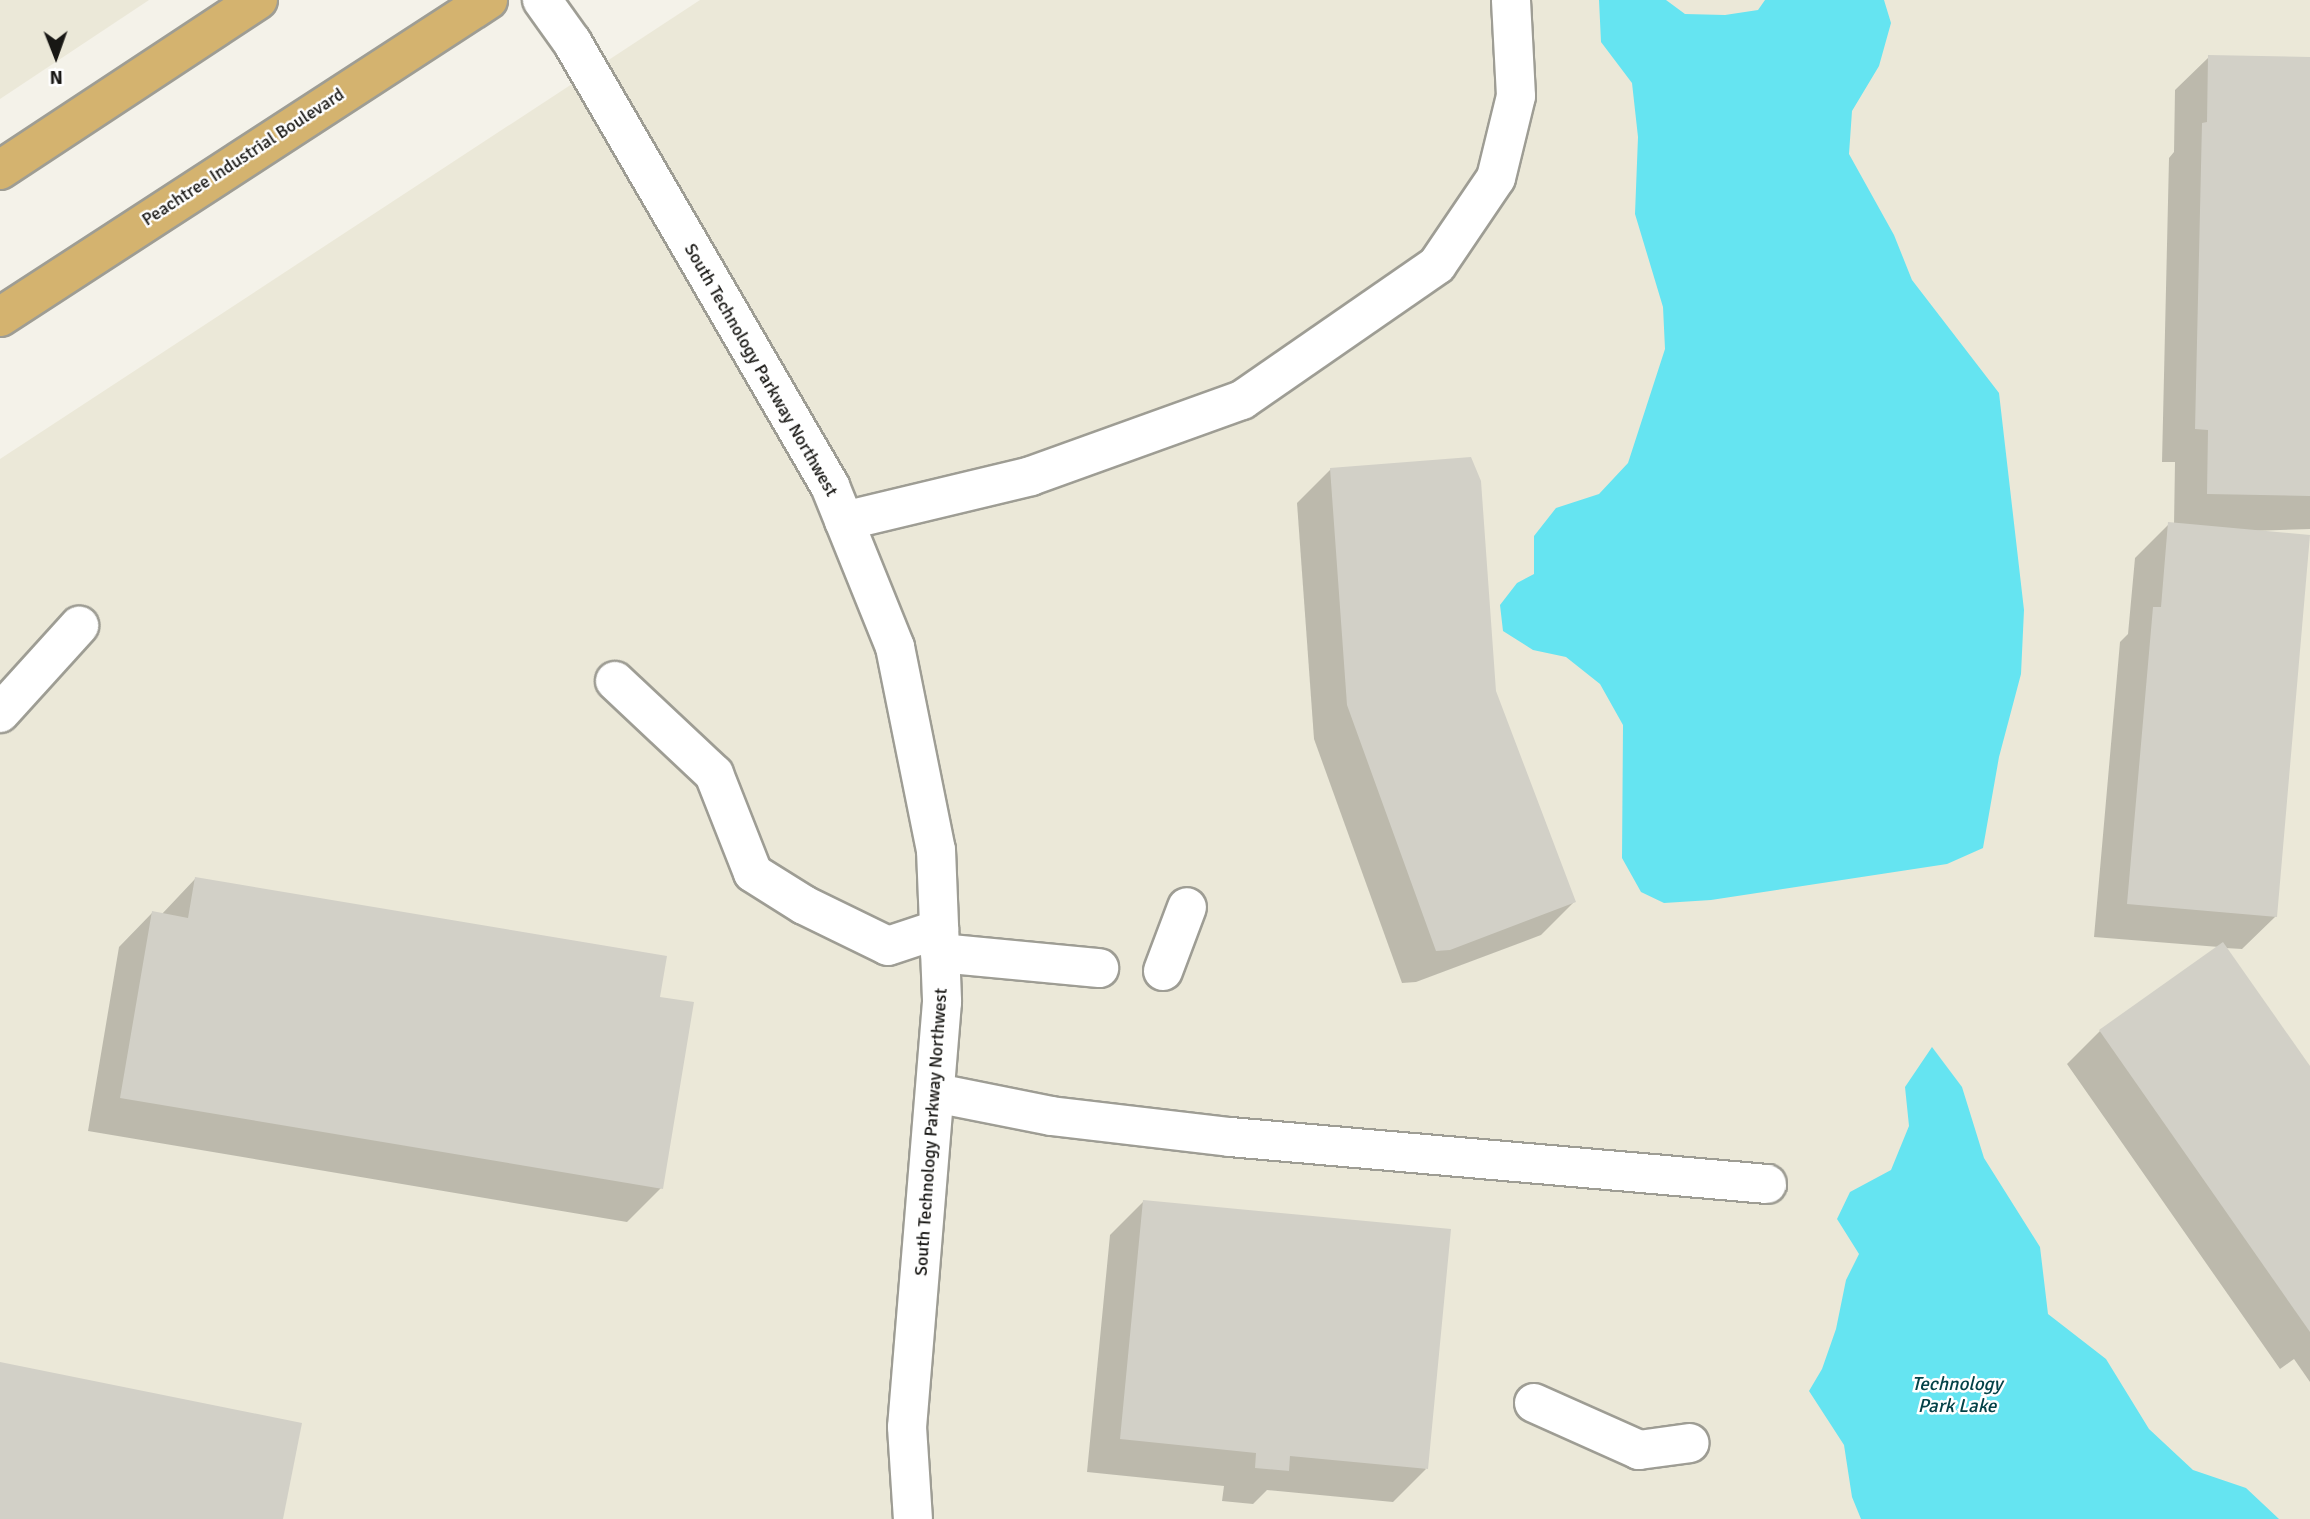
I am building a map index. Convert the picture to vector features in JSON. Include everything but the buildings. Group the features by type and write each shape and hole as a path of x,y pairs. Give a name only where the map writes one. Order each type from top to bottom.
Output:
{"highway":[{"path":"0,170 258,0"},
{"name":"Peachtree Industrial Boulevard","path":"0,317 488,0"}],"street":[{"name":"South Technology Parkway Northwest","path":"542,0 572,42 830,486 895,647 936,850 940,941 936,1093 907,1427 913,1519"},
{"path":"844,521 1031,476 1242,400 1437,265 1496,178 1516,96 1511,0"},
{"path":"0,713 79,626"},
{"path":"615,681 714,774 753,873 804,905 888,946 940,941 1099,968"},
{"path":"1163,971 1187,907"},
{"path":"936,1093 1051,1116 1230,1138 1767,1184"},
{"path":"1534,1403 1639,1450 1690,1443"}],"shaded area":[{"path":"0,0 149,0 0,99"},
{"path":"700,0 2310,0 2310,1519 0,1519 0,459"}],"water":[{"path":"1599,0 1666,0 1685,14 1725,15 1758,10 1765,0 1884,0 1891,23 1879,66 1852,111 1849,154 1894,235 1912,280 1999,393 2024,610 2021,674 1999,757 1983,848 1947,864 1711,900 1664,903 1641,892 1622,858 1623,725 1600,684 1566,657 1533,650 1503,631 1500,605 1517,583 1534,574 1534,536 1556,508 1599,494 1628,463 1665,349 1663,307 1635,214 1638,137 1632,83 1601,42"},
{"name":"Technology Park Lake","path":"1932,1047 1962,1087 1984,1158 2040,1247 2048,1314 2106,1359 2149,1429 2193,1470 2246,1488 2279,1519 1861,1519 1852,1497 1844,1445 1809,1391 1822,1369 1836,1329 1846,1280 1859,1254 1837,1219 1850,1192 1891,1170 1909,1126 1905,1087"}]}
